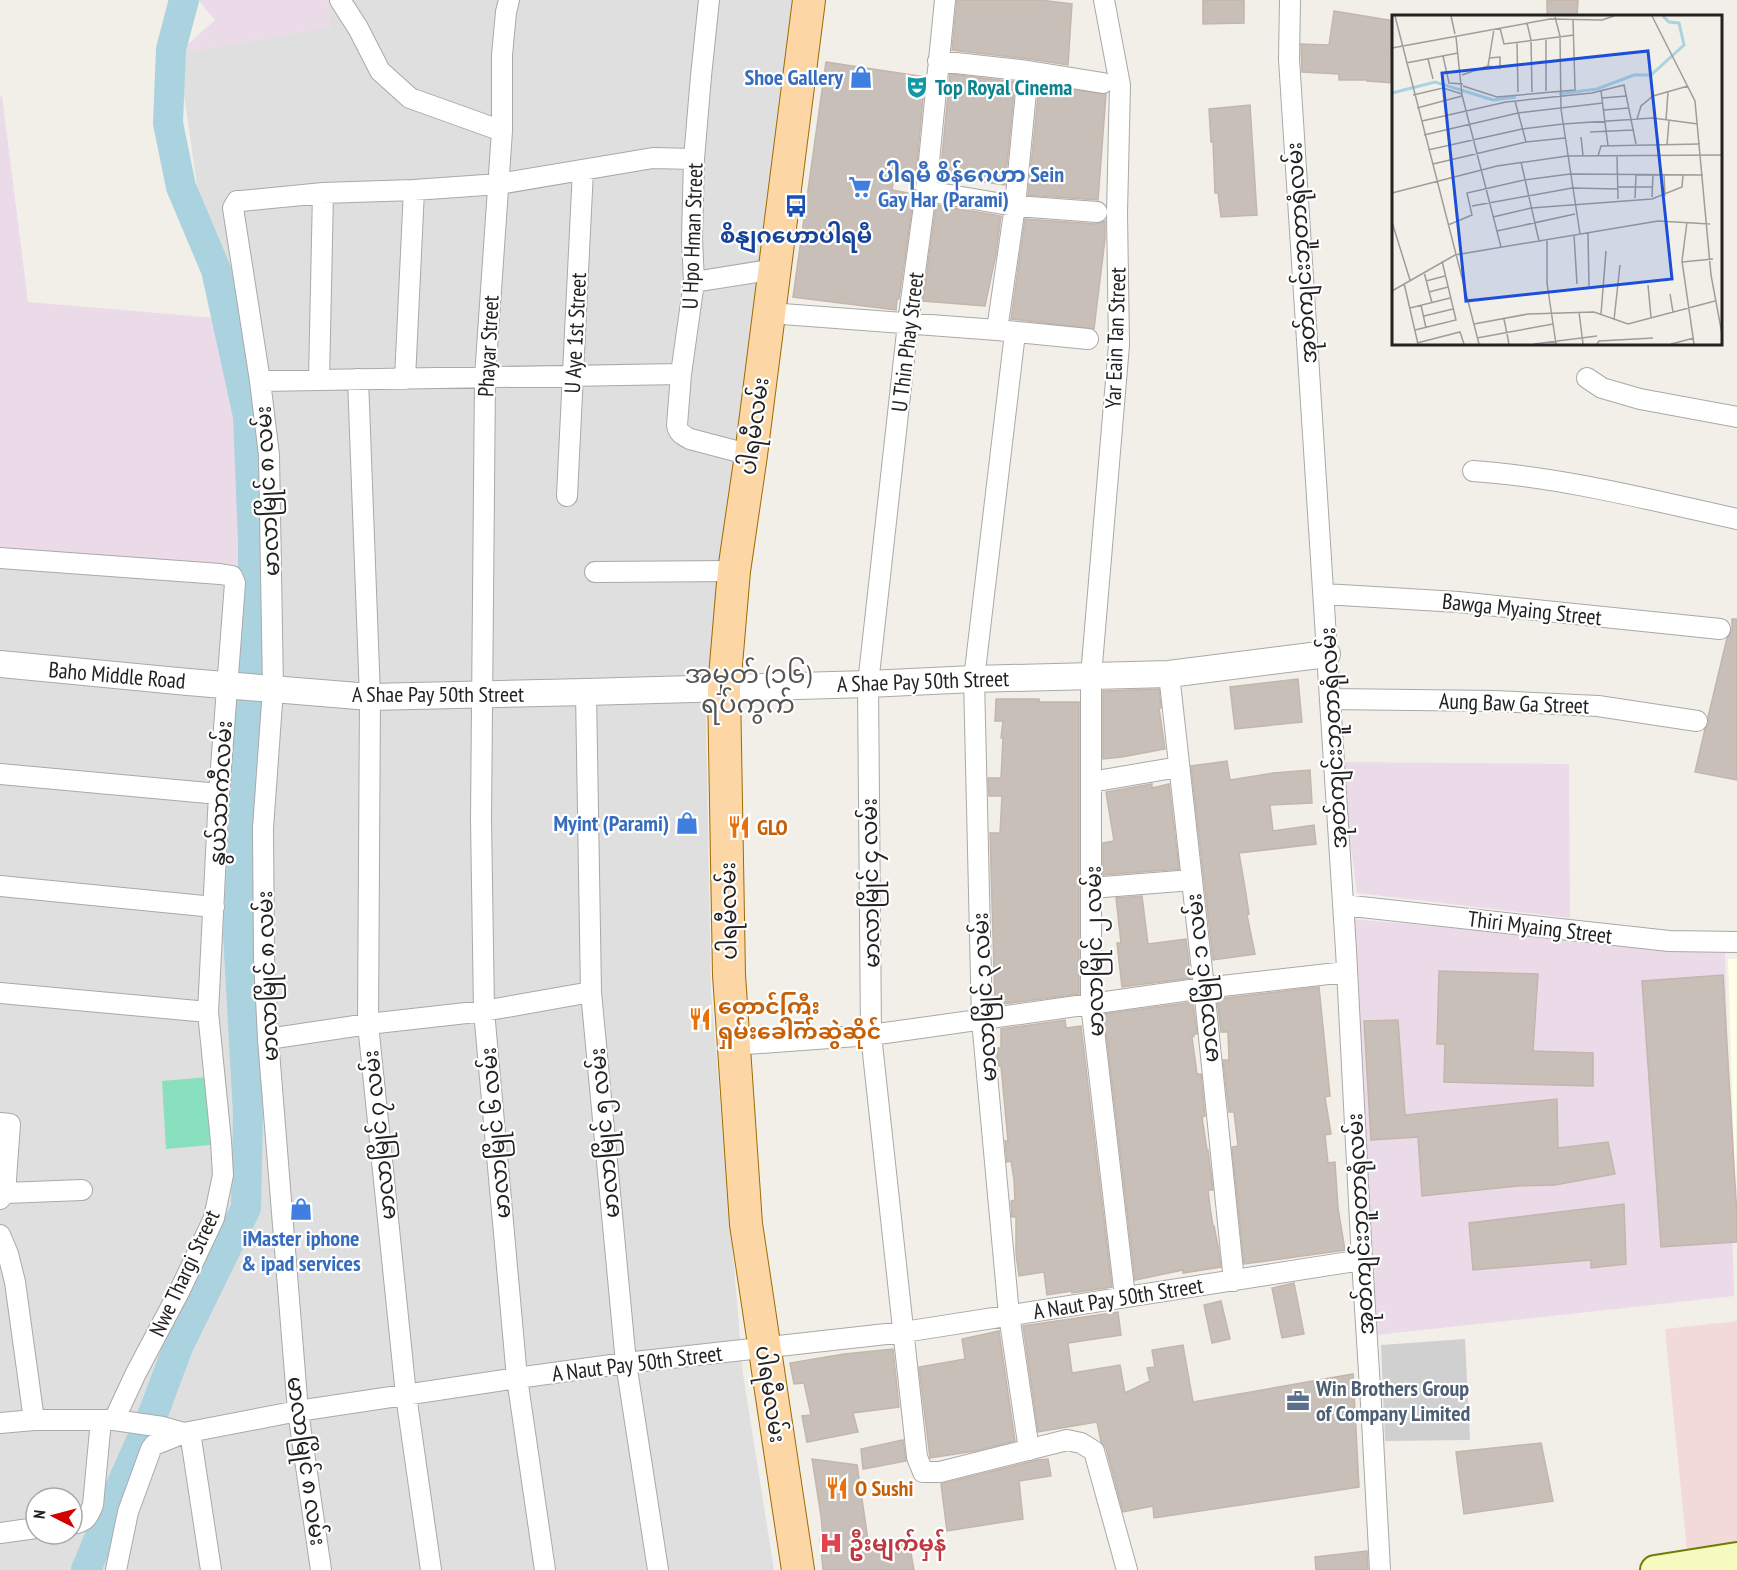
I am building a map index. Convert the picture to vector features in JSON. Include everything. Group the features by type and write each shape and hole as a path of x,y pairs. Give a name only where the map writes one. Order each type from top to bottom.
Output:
{"main road":[{"name":"ပါရမီလမ်း","path":"798,1570 746,1224 729,975 724,688 734,571 809,0"},
{"path":"1655,1570 1737,1557"}],"street":[{"path":"340,0 358,28 380,71 410,98 502,131"},
{"name":"Phayar Street","path":"482,693 485,377 500,184 502,55 509,0"},
{"name":"U Hpo Hman Street","path":"709,0 700,76 694,159 692,239 694,282 681,374 677,425 678,430 690,439 751,455"},
{"name":"U Thin Phay Street","path":"868,684 908,323 926,190 945,0"},
{"name":"Yar Eain Tan Street","path":"1091,676 1119,345 1117,213 1120,85 1104,0"},
{"name":"အုတ်ကျင်းဘူတာရုံလမ်း","path":"1290,0 1289,59 1343,905 1380,1570"},
{"path":"939,61 1028,70 1103,82"},
{"name":"မာလာမြိုင် ၃ လမ်း","path":"1028,70 974,679 982,1020 1009,1315 1029,1450"},
{"path":"320,380 323,193 500,184 653,158 694,159"},
{"name":"U Aye 1st Street","path":"567,496 583,170"},
{"path":"405,379 414,190"},
{"path":"926,190 1015,206 1097,212"},
{"name":"မာလာမြိုင် ၈ လမ်း","path":"321,1570 298,1411 268,1039 264,958 263,828 270,689 269,455 234,208 235,204 241,201 323,193"},
{"path":"694,282 775,269"},
{"path":"769,313 1088,339"},
{"path":"260,381 681,374"},
{"path":"1587,378 1602,388 1640,399 1737,417"},
{"name":"မာလာမြိုင် ၇ လမ်း","path":"358,379 370,697 368,1024 406,1395 431,1570"},
{"path":"1473,471 1516,474 1737,519"},
{"name":"နွယ်သာကီလမ်း","path":"0,558 232,576 235,583 230,686 219,794 208,1012"},
{"path":"595,572 734,571"},
{"name":"Bawga Myaing Street","path":"1324,594 1458,602 1720,629"},
{"name":"A Shae Pay 50th Street","path":"270,689 370,697 868,684 1169,674 1327,654"},
{"name":"Baho Middle Road","path":"0,664 270,689"},
{"name":"မာလာမြိုင် ၁ လမ်း","path":"1169,674 1234,1281"},
{"name":"မာလာမြိုင် ၂ လမ်း","path":"1091,676 1091,1004 1125,1297"},
{"name":"မာလာမြိုင် ၄ လမ်း","path":"868,684 871,1035 917,1456 923,1472 940,1472 1029,1450"},
{"name":"မာလာမြိုင် ၅ လမ်း","path":"586,692 591,992 626,1363 658,1570"},
{"name":"မာလာမြိုင် ၆ လမ်း","path":"482,693 484,1011 517,1378 545,1570"},
{"name":"Aung Baw Ga Street","path":"1330,699 1462,700 1598,706 1697,721"},
{"path":"1091,783 1179,767"},
{"path":"0,774 219,794"},
{"path":"1091,888 1192,880"},
{"path":"0,886 214,907"},
{"name":"Thiri Myaing Street","path":"1343,905 1669,941 1737,942"},
{"path":"733,1045 871,1035 1204,988 1347,972"},
{"path":"268,1039 368,1024 484,1011 591,992"},
{"path":"0,993 208,1012"},
{"name":"Nwe Thargi Street","path":"84,1520 93,1505 116,1421 136,1372 180,1290 214,1218 223,1175 208,1012"},
{"path":"0,1123 10,1124 3,1196 82,1190"},
{"path":"0,1235 8,1254 15,1282 34,1420"},
{"name":"A Naut Pay 50th Street","path":"0,1423 34,1420 116,1421 187,1432 298,1411 517,1378 626,1363 904,1332 1362,1260"},
{"path":"116,1570 128,1512 151,1449 154,1445 187,1432 211,1570"},
{"path":"1029,1450 1067,1440 1081,1443 1094,1451 1127,1570"},
{"path":"0,1533 24,1530"}],"shaded area":[{"path":"198,0 327,0 331,27 178,53 215,20"},
{"path":"327,0 794,0 706,714 711,992 743,1374 774,1570 0,1570 0,548 245,568 237,413 216,318 178,53 330,27"},
{"path":"2,96 28,302 216,318 237,413 245,568 0,548 0,97"},
{"path":"1340,762 1569,764 1570,918 1357,893"},
{"path":"1351,919 1725,951 1734,1296 1376,1335"},
{"path":"1728,959 1737,959 1736,1212"},
{"path":"1737,1321 1737,1544 1687,1551 1665,1329"},
{"path":"1465,1339 1470,1440 1385,1441 1381,1345"}],"green space":[{"path":"208,1077 210,1145 166,1149 162,1081"}],"building":[{"path":"957,0 1040,0 1072,4 1068,65 952,50"},
{"path":"1203,0 1244,0 1244,23 1203,24"},
{"path":"1547,0 1578,0 1577,15 1547,15"},
{"path":"1334,11 1392,21 1392,83 1339,80 1339,74 1302,72 1301,44 1329,45"},
{"name":"ပါရမီ စိန်ဂေဟာ Sein Gay Har (Parami)","path":"826,62 925,77 916,173 895,170 892,190 914,194 896,310 793,297"},
{"path":"950,74 1015,82 1005,185 940,176"},
{"path":"1039,85 1106,94 1098,200 1028,195"},
{"path":"1250,105 1257,215 1221,217 1218,193 1215,193 1209,109"},
{"path":"936,205 1001,216 985,306 923,301"},
{"path":"1025,219 1096,224 1105,221 1105,239 1094,329 1011,319"},
{"path":"1732,619 1737,619 1737,780 1695,772 1705,729 1709,723 1708,717 1727,638 1732,631"},
{"path":"1298,679 1302,722 1235,729 1230,687"},
{"path":"1159,689 1161,708 1159,708 1165,749 1103,759 1103,691"},
{"path":"996,699 1079,702 1079,994 995,1005 990,833 1000,833 1002,796 989,796 988,778 1001,778 1003,721 995,721"},
{"path":"1227,761 1230,780 1310,770 1312,803 1270,805 1273,831 1314,825 1316,844 1239,853 1255,954 1213,960 1191,766"},
{"path":"1152,784 1152,788 1169,784 1179,869 1103,875 1103,843 1114,841 1106,792"},
{"path":"1142,896 1148,944 1186,939 1191,978 1122,987 1117,943 1121,943 1116,898"},
{"path":"1439,971 1538,974 1533,1051 1593,1053 1593,1086 1444,1082 1445,1044 1437,1044"},
{"path":"1723,975 1737,1242 1661,1247 1642,981"},
{"path":"1319,987 1330,1096 1325,1097 1331,1134 1325,1135 1328,1163 1335,1162 1338,1208 1345,1250 1244,1264 1232,1147 1238,1146 1234,1112 1229,1112 1223,1060 1229,1060 1228,1032 1221,1032 1217,999"},
{"path":"1193,1002 1197,1034 1192,1037 1197,1074 1201,1074 1205,1116 1202,1117 1213,1190 1208,1190 1221,1267 1183,1273 1183,1270 1135,1280 1104,1014"},
{"path":"1065,1020 1066,1028 1081,1026 1112,1287 1047,1295 1044,1272 1019,1276 1016,1254 1016,1217 1012,1217 1011,1201 1015,1200 1014,1180 1011,1161 1007,1162 1005,1141 1008,1141 1001,1066 998,1066 997,1048 1001,1048 1001,1029"},
{"path":"1398,1020 1405,1115 1557,1099 1558,1148 1608,1142 1615,1174 1555,1185 1518,1186 1422,1196 1418,1137 1371,1140 1364,1021"},
{"path":"1624,1204 1626,1264 1591,1268 1591,1260 1473,1270 1469,1223"},
{"path":"1294,1283 1304,1334 1282,1338 1272,1288"},
{"path":"1221,1301 1230,1339 1212,1343 1204,1305"},
{"path":"1118,1312 1121,1335 1068,1343 1072,1373 1120,1365 1125,1393 1150,1381 1147,1368 1155,1367 1152,1350 1183,1345 1193,1402 1353,1374 1359,1487 1154,1518 1153,1506 1123,1512 1097,1422 1038,1432 1023,1326"},
{"path":"999,1331 1015,1441 975,1451 930,1458 919,1367 965,1359 962,1339"},
{"path":"893,1349 899,1407 853,1413 858,1432 807,1442 802,1416 811,1415 804,1383 794,1384 790,1363"},
{"path":"903,1440 906,1461 863,1469 861,1449"},
{"path":"1541,1443 1553,1501 1464,1514 1456,1452"},
{"path":"812,1459 857,1465 869,1547 909,1542 914,1570 823,1570 820,1538 823,1538 821,1516"},
{"path":"1048,1459 1051,1476 1019,1481 1023,1519 947,1531 941,1484"},
{"path":"1367,1551 1368,1570 1316,1570 1315,1557"}],"waterway":[{"path":"86,1570 153,1414 178,1347 246,1208 248,1114 238,934 253,643 253,542 248,416 216,270 181,187 168,123 171,49 184,0"}],"place":[{"name":"Shoe Gallery","path":"861,77"},
{"name":"Top Royal Cinema","path":"917,87"},
{"name":"ပါရမီ စိန်ဂေဟာ Sein Gay Har (Parami)","path":"860,187"},
{"name":"စိနျဂဟောပါရမီ","path":"796,206"},
{"name":"Myint (Parami)","path":"687,823"},
{"name":"GLO","path":"739,827"},
{"name":"တောင်ကြီး ရှမ်းခေါက်ဆွဲဆိုင်","path":"700,1019"},
{"name":"iMaster iphone & ipad services","path":"301,1209"},
{"name":"Win Brothers Group of Company Limited","path":"1298,1401"},
{"name":"O Sushi","path":"837,1488"},
{"name":"ဦးမျက်မှန်","path":"831,1543"}],"district":[{"name":"အမှတ် (၁၆) ရပ်ကွက်","path":"748,688"}]}
